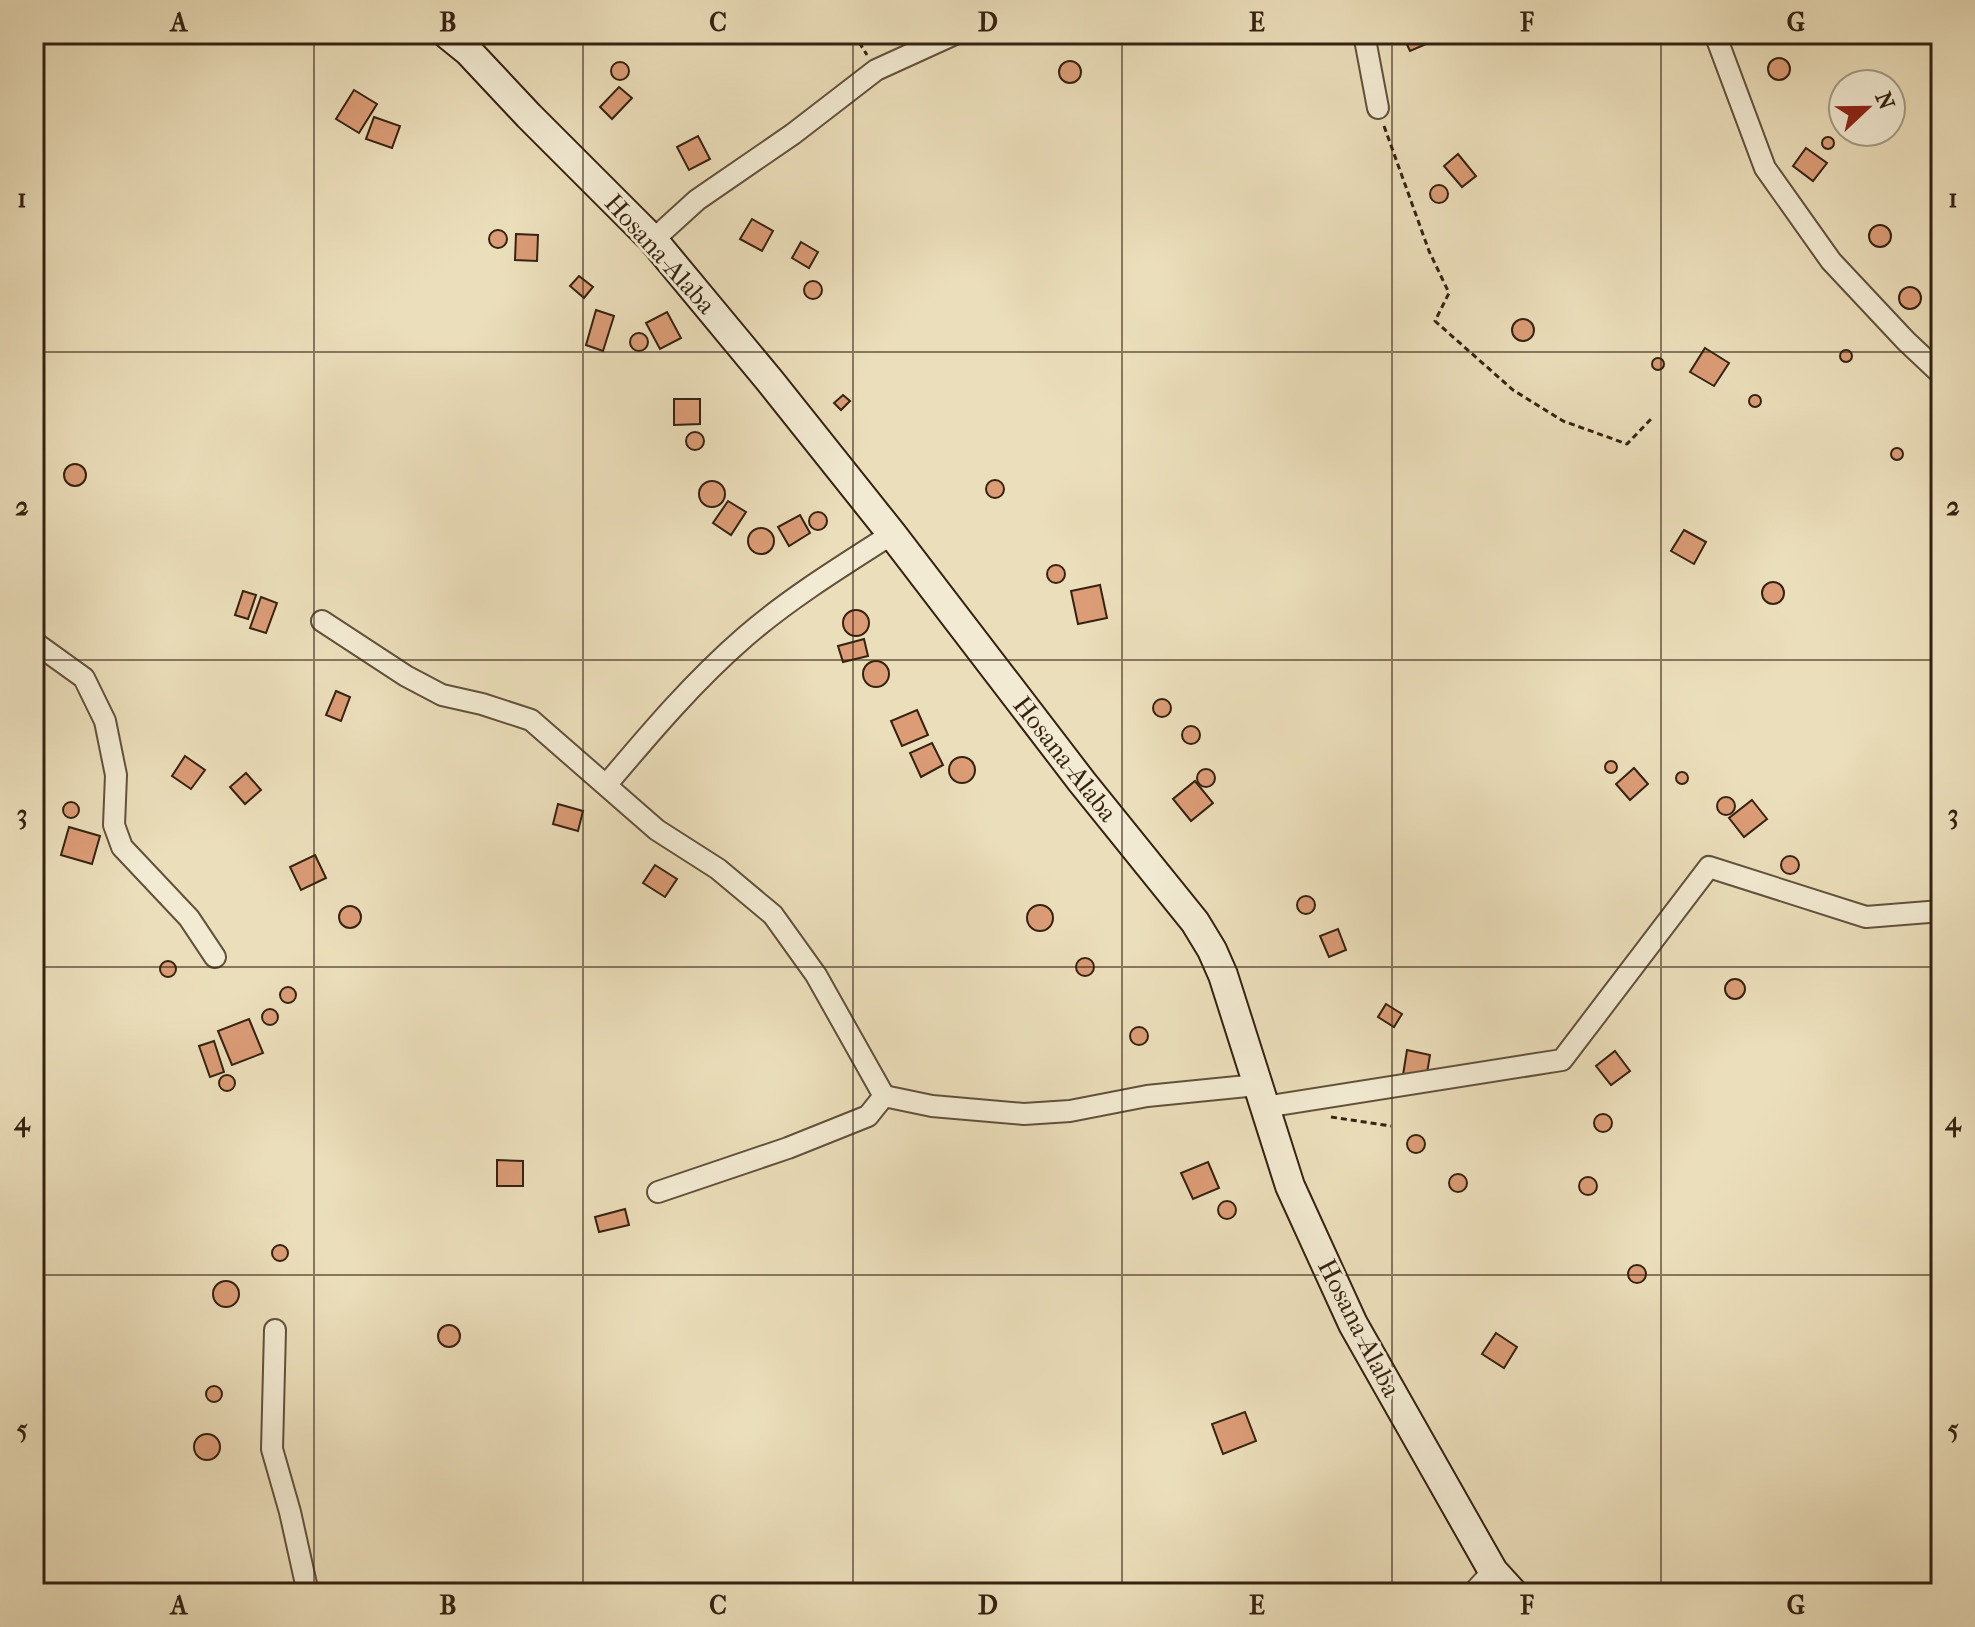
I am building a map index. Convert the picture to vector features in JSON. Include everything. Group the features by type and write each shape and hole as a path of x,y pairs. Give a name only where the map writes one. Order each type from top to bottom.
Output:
{"main road":[{"name":"Hosana-Alaba","path":"447,34 468,51 653,240 892,534 1082,782 1195,922 1223,975 1290,1186 1353,1324 1493,1571 1513,1593"}],"street":[{"path":"653,240 697,200 793,134 876,70 955,34"},
{"path":"1364,34 1378,108"},
{"path":"1715,34 1765,168 1831,261 1941,374"},
{"path":"607,784 672,707 747,635 826,576 892,534"},
{"path":"322,621 406,676 442,695 531,720 657,830 718,869 773,915 816,975 884,1096 932,1106 1024,1114 1070,1111 1147,1096 1260,1096 1562,1060 1709,867 1866,917 1941,911"},
{"path":"34,642 84,678 105,721 116,775 114,825 122,847 189,918 215,957"},
{"path":"658,1192 788,1148 868,1116 884,1096"},
{"path":"275,1330 272,1449 308,1593"},
{"path":"1473,1593 1493,1571"}],"path":[{"path":"854,34 876,70"},
{"path":"1378,108 1429,251 1449,293 1435,321 1513,390 1563,421 1627,444 1653,417"}],"building":[{"path":"1402,34 1428,34 1431,42 1410,51"},
{"path":"1775,58 1783,58 1790,69 1783,80 1775,80 1768,73 1768,65"},
{"path":"1066,61 1074,61 1081,72 1074,83 1066,83 1059,76 1059,68"},
{"path":"620,62 629,71 620,80 611,71"},
{"path":"619,87 632,98 612,119 600,107"},
{"path":"354,90 377,104 359,133 336,119"},
{"path":"374,117 400,126 392,148 366,139"},
{"path":"698,136 710,159 689,170 677,147"},
{"path":"1827,137 1827,148 1833,148 1828,149 1823,148 1823,138"},
{"path":"1806,148 1827,163 1813,181 1793,166"},
{"path":"1458,154 1476,176 1462,187 1444,166"},
{"path":"1439,185 1448,194 1439,203 1430,194"},
{"path":"752,219 773,231 762,251 740,239"},
{"path":"1876,225 1884,225 1891,236 1884,247 1876,247 1869,240 1869,232"},
{"path":"498,230 507,239 498,248 489,239"},
{"path":"516,234 538,235 537,261 515,260"},
{"path":"801,242 818,252 809,268 792,258"},
{"path":"579,276 593,287 584,298 570,286"},
{"path":"813,281 822,290 813,299 804,290"},
{"path":"1906,287 1914,287 1921,298 1914,309 1906,309 1899,302 1899,294"},
{"path":"596,310 614,316 603,351 586,345"},
{"path":"667,312 681,338 660,349 646,323"},
{"path":"1519,319 1527,319 1534,330 1527,341 1519,341 1512,334 1512,326"},
{"path":"639,333 648,342 639,351 630,342"},
{"path":"1705,348 1729,363 1714,386 1690,372"},
{"path":"1841,351 1851,351 1851,361 1841,361"},
{"path":"1653,359 1663,359 1663,369 1653,369"},
{"path":"843,395 850,401 841,410 834,403"},
{"path":"1750,396 1760,396 1760,406 1750,406"},
{"path":"674,399 700,399 700,424 674,425"},
{"path":"695,432 704,441 695,450 686,441"},
{"path":"1892,449 1902,449 1902,459 1892,459"},
{"path":"75,464 83,467 86,475 83,483 75,486 67,483 64,475 67,467"},
{"path":"995,480 1004,489 995,498 986,489"},
{"path":"712,481 722,484 725,494 722,504 712,507 702,504 699,494 702,484"},
{"path":"728,501 746,512 731,535 713,523"},
{"path":"818,512 827,521 818,530 809,521"},
{"path":"800,515 810,533 789,546 778,527"},
{"path":"761,528 771,531 774,541 771,551 761,554 751,551 748,541 751,531"},
{"path":"1684,530 1706,542 1694,564 1671,551"},
{"path":"1056,565 1065,574 1056,583 1047,574"},
{"path":"1769,582 1777,582 1784,593 1777,604 1769,604 1762,597 1762,589"},
{"path":"1100,585 1107,618 1078,624 1071,591"},
{"path":"243,591 256,595 248,619 235,615"},
{"path":"261,597 277,603 266,633 250,628"},
{"path":"856,610 866,613 869,623 866,633 856,636 846,633 843,623 846,613"},
{"path":"864,639 868,656 843,662 838,646"},
{"path":"876,661 886,664 889,674 886,684 876,687 866,684 863,674 866,664"},
{"path":"336,691 350,697 341,721 326,715"},
{"path":"1162,699 1171,708 1162,717 1153,708"},
{"path":"917,710 928,735 902,746 891,721"},
{"path":"1191,726 1200,735 1191,744 1182,735"},
{"path":"932,743 943,765 921,777 910,753"},
{"path":"185,756 205,770 191,789 172,776"},
{"path":"962,757 972,760 975,770 972,780 962,783 952,780 949,770 952,760"},
{"path":"1606,762 1616,762 1616,772 1606,772"},
{"path":"1634,768 1648,784 1630,800 1616,784"},
{"path":"1206,769 1215,778 1206,787 1197,778"},
{"path":"246,773 261,790 245,804 230,787"},
{"path":"1677,773 1687,773 1687,783 1677,783"},
{"path":"1195,781 1213,803 1191,821 1173,799"},
{"path":"1726,797 1735,806 1726,815 1717,806"},
{"path":"1752,800 1767,819 1744,837 1729,818"},
{"path":"68,802 74,802 79,810 77,816 68,818 63,813 63,807"},
{"path":"558,804 583,811 578,831 553,824"},
{"path":"69,827 100,836 92,864 61,855"},
{"path":"315,855 326,878 301,890 290,867"},
{"path":"1790,856 1799,865 1790,874 1781,865"},
{"path":"655,865 677,879 665,897 643,883"},
{"path":"1306,896 1315,905 1306,914 1297,905"},
{"path":"1040,905 1050,908 1053,918 1050,928 1040,931 1030,928 1027,918 1030,908"},
{"path":"350,906 358,909 361,917 358,925 350,928 342,925 339,917 342,909"},
{"path":"1338,929 1346,950 1329,957 1320,936"},
{"path":"1081,958 1089,958 1094,967 1092,974 1081,976 1076,971 1076,963"},
{"path":"165,961 171,961 176,969 174,975 165,977 160,972 160,966"},
{"path":"1735,979 1742,982 1745,989 1742,996 1735,999 1728,996 1725,989 1728,982"},
{"path":"285,987 291,987 296,995 294,1001 285,1003 280,998 280,992"},
{"path":"1386,1004 1402,1014 1394,1027 1378,1017"},
{"path":"267,1009 273,1009 278,1017 276,1023 267,1025 262,1020 262,1014"},
{"path":"249,1019 263,1053 232,1065 218,1031"},
{"path":"1135,1027 1143,1027 1148,1036 1146,1043 1135,1045 1130,1040 1130,1032"},
{"path":"214,1041 224,1072 210,1077 199,1046"},
{"path":"1407,1050 1430,1055 1426,1079 1403,1075"},
{"path":"1615,1051 1630,1071 1611,1085 1596,1066"},
{"path":"224,1075 230,1075 235,1083 233,1089 224,1091 219,1086 219,1080"},
{"path":"1603,1114 1612,1123 1603,1132 1594,1123"},
{"path":"1416,1135 1425,1144 1416,1153 1407,1144"},
{"path":"497,1160 523,1161 523,1186 497,1186"},
{"path":"1208,1162 1219,1188 1193,1199 1181,1173"},
{"path":"1458,1174 1467,1183 1458,1192 1449,1183"},
{"path":"1588,1177 1597,1186 1588,1195 1579,1186"},
{"path":"1223,1201 1231,1201 1236,1210 1234,1217 1223,1219 1218,1214 1218,1206"},
{"path":"625,1209 629,1225 599,1232 595,1217"},
{"path":"277,1245 283,1245 288,1253 286,1259 277,1261 272,1256 272,1250"},
{"path":"1637,1265 1646,1274 1637,1283 1628,1274"},
{"path":"226,1281 235,1285 239,1294 235,1303 226,1307 217,1303 213,1294 217,1285"},
{"path":"449,1325 457,1328 460,1336 457,1344 449,1347 441,1344 438,1336 441,1328"},
{"path":"1496,1333 1517,1347 1504,1368 1482,1354"},
{"path":"211,1386 217,1386 222,1394 220,1400 211,1402 206,1397 206,1391"},
{"path":"1245,1412 1256,1441 1223,1454 1212,1424"},
{"path":"207,1434 216,1438 220,1447 216,1456 207,1460 198,1456 194,1447 198,1438"}]}
